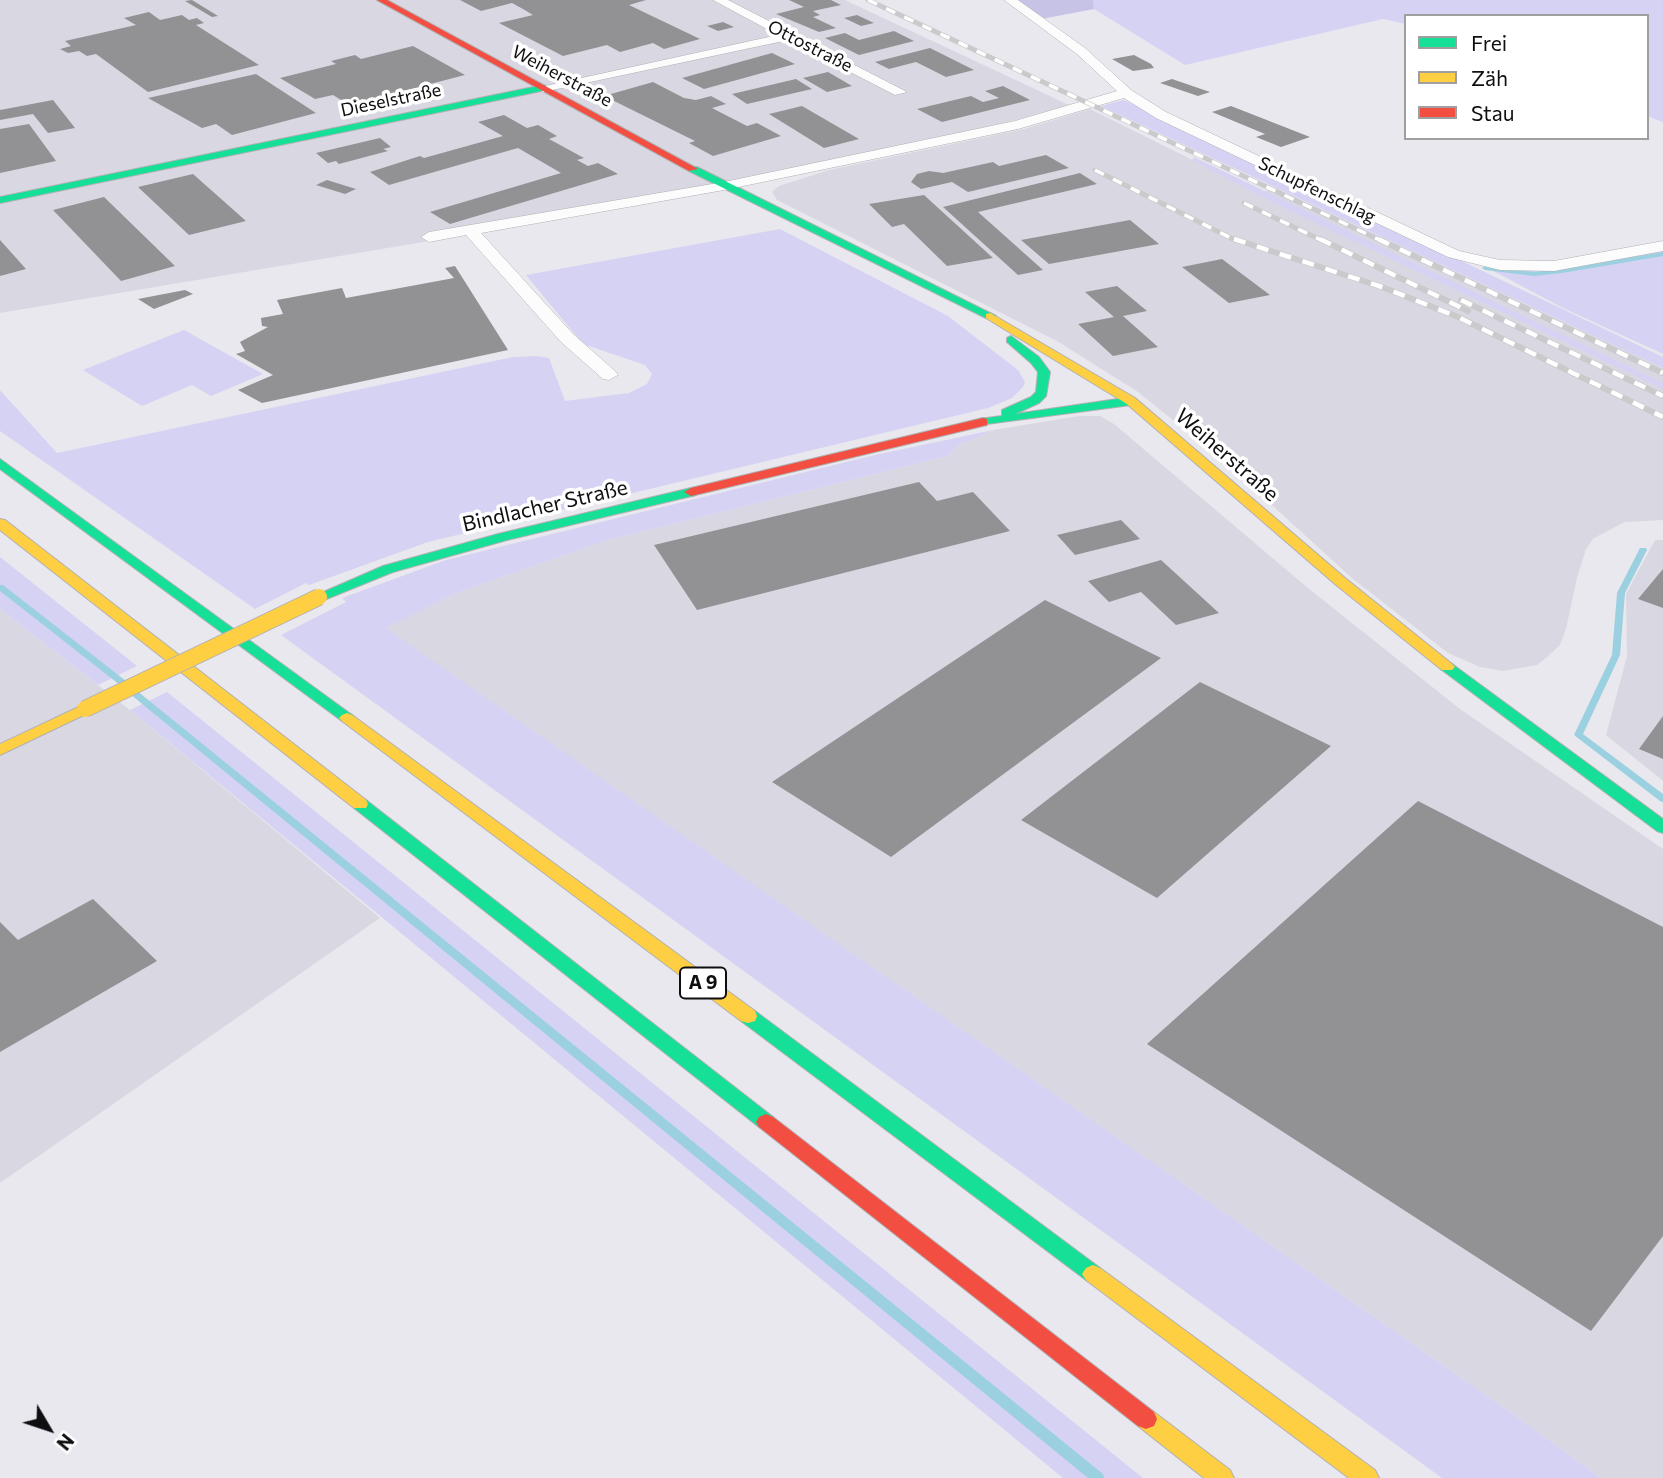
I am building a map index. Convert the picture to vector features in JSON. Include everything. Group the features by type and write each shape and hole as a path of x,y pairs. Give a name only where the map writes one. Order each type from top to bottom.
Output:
{"main road":[{"name":"Weiherstraße","path":"381,0 724,186 965,302 1047,347 1131,401 1369,605 1487,699 1661,826"},
{"name":"Dieselstraße","path":"0,200 543,88"},
{"path":"965,302 1035,360 1044,372 1042,393 1034,400 978,423"},
{"name":"Bindlacher Straße","path":"0,750 319,597 388,569 503,537 978,423 1131,401"},
{"name":"A 9","path":"0,463 577,888 1367,1478"},
{"path":"0,523 1222,1478"}],"street":[{"name":"Ottostraße","path":"719,0 900,92"},
{"name":"Schupfenschlag","path":"1010,0 1081,51 1126,93 1188,130 1464,257 1500,265 1554,266 1663,246"},
{"name":"Dieselstraße","path":"543,88 789,36"},
{"path":"429,237 724,186 1018,125 1126,93"},
{"path":"470,230 566,338 609,375"}],"shaded area":[{"path":"0,0 845,0 1069,105 1012,121 798,169 477,233 0,313"},
{"path":"1010,0 1093,0 1094,9 1036,20"},
{"path":"1093,0 1663,0 1663,122 1649,117 1649,14 1404,14 1404,24 1383,19 1185,65 1094,9"},
{"path":"1124,100 1663,357 1663,368 1101,106"},
{"path":"1090,109 1259,193 1276,188 1663,368 1663,520 1625,522 1594,538 1586,549 1560,645 1547,657 1537,665 1503,671 1480,667 1448,653 1353,579 1219,457 1138,392 1057,341 777,200 772,192 779,186 829,170 1024,129"},
{"path":"1194,157 1663,383 1663,389 1274,203 1192,160"},
{"path":"780,229 948,316 1018,370 1025,382 1023,387 1012,398 988,408 428,542 309,585 306,583 255,609 0,431 0,390 57,453 513,357 549,358 565,401 629,393 647,384 652,374 645,365 583,344 526,275"},
{"path":"1663,250 1663,354 1563,308 1482,265 1530,269"},
{"path":"184,330 263,374 211,396 192,385 142,406 83,370"},
{"path":"1079,416 1100,416 1114,424 1308,588 1460,709 1663,849 1663,1478 1601,1478 1509,1411 385,628 456,593 605,541 948,456 959,445 993,430"},
{"path":"993,430 959,445 948,456 605,541 456,593 386,628 1509,1411 1601,1478 1442,1478 281,635 346,602 342,598 446,560 875,455"},
{"path":"1655,540 1663,540 1663,781 1606,735 1627,656 1626,594"},
{"path":"0,557 137,666 98,685 0,609"},
{"path":"0,609 130,710 380,918 0,1183"},
{"path":"167,692 1143,1478 1063,1478 130,710"}],"building":[{"path":"192,0 218,16 212,17 185,1"},
{"path":"460,0 646,0 629,5 700,39 664,49 653,43 620,52 607,45 563,56 499,23 533,15 512,3 481,11"},
{"path":"789,0 831,0 841,5 813,11 820,15 813,17 836,28 819,32 776,14 804,7"},
{"path":"149,12 160,20 182,15 189,20 197,18 204,23 196,25 259,65 148,92 96,54 87,56 79,51 68,53 60,49 71,46 65,41 136,25 124,18"},
{"path":"857,15 874,23 861,26 844,18"},
{"path":"723,22 734,27 718,31 707,26"},
{"path":"894,31 914,41 859,55 825,38 845,33 859,40"},
{"path":"413,46 465,75 349,105 333,95 315,99 280,78 336,64 331,61 355,55 361,59"},
{"path":"930,48 974,70 946,77 916,62 889,69 875,62"},
{"path":"772,53 795,64 704,89 682,78"},
{"path":"1134,55 1154,68 1133,71 1112,59"},
{"path":"828,72 852,86 827,92 803,78"},
{"path":"256,74 316,113 232,135 216,124 202,128 148,98"},
{"path":"796,79 812,89 747,104 732,94"},
{"path":"1172,79 1210,92 1198,96 1160,83"},
{"path":"653,82 684,98 696,100 711,96 726,104 712,108 747,126 757,123 781,136 713,156 689,143 695,141 604,96"},
{"path":"1003,86 1030,100 942,122 917,109 971,96 983,102 999,98 985,91"},
{"path":"53,100 75,128 48,133 33,114 0,120 0,110"},
{"path":"802,106 859,139 824,148 769,114"},
{"path":"1231,106 1310,137 1281,147 1256,137 1265,134 1212,112"},
{"path":"504,115 527,128 538,125 557,136 549,139 584,158 577,160 588,166 598,163 618,174 450,224 430,212 561,173 518,148 389,185 370,172 420,156 424,158 503,136 478,122"},
{"path":"29,124 56,161 0,173 0,129"},
{"path":"380,138 391,147 383,149 388,151 339,164 336,161 328,163 316,153"},
{"path":"1046,155 1069,168 968,192 952,182 921,189 911,182 917,174 929,171 943,173 993,162 999,166"},
{"path":"1080,173 1097,184 978,212 1043,270 1018,275 943,207"},
{"path":"193,174 246,221 189,235 138,187"},
{"path":"327,180 356,189 345,194 316,185"},
{"path":"924,195 993,258 947,266 904,224 892,227 869,204"},
{"path":"104,197 175,266 121,281 53,210"},
{"path":"1130,220 1159,244 1049,264 1021,240"},
{"path":"0,240 26,269 0,276"},
{"path":"1222,259 1270,295 1229,303 1182,267"},
{"path":"455,266 508,350 262,403 238,390 273,375 236,354 245,351 240,342 268,327 262,326 261,318 283,314 277,300 342,288 346,298 454,278 445,268"},
{"path":"1117,286 1147,311 1123,316 1158,347 1113,356 1078,324 1114,317 1085,292"},
{"path":"185,290 193,294 154,309 138,299"},
{"path":"919,482 937,501 973,492 1010,531 697,610 654,545"},
{"path":"1121,520 1140,539 1075,555 1057,535"},
{"path":"1161,560 1219,613 1176,625 1141,592 1109,602 1088,581"},
{"path":"1663,569 1663,608 1638,599"},
{"path":"1045,600 1161,658 891,857 772,782"},
{"path":"1200,682 1331,746 1157,898 1021,820"},
{"path":"1663,716 1663,759 1639,749"},
{"path":"1418,801 1663,927 1663,1236 1591,1331 1147,1044"},
{"path":"93,899 157,961 0,1052 0,922 18,940"}],"waterway":[{"path":"1485,268 1534,274 1663,254"},
{"path":"1643,550 1621,593 1616,655 1578,735 1663,799"},
{"path":"0,587 123,683"},
{"path":"133,692 1098,1478"}],"railway":[{"path":"868,0 1382,241"},
{"path":"1095,170 1237,241"},
{"path":"1244,203 1323,241"},
{"path":"1234,239 1382,287 1458,317 1663,417"},
{"path":"1320,239 1468,311"},
{"path":"1378,239 1663,373"},
{"path":"1461,300 1663,396"}],"traffic: fast":[{"path":"0,200 543,88"},
{"path":"693,169 990,316"},
{"path":"1006,413 1035,400 1042,393 1044,381 1044,372 1035,360 1011,340"},
{"path":"983,422 1131,401"},
{"path":"0,463 347,718"},
{"path":"319,597 388,569 503,537 691,492"},
{"path":"1447,667 1663,827"},
{"path":"360,804 766,1122"},
{"path":"748,1016 1093,1274"}],"traffic: slow":[{"path":"990,316 1131,401 1340,581 1447,667"},
{"path":"0,523 360,804"},
{"path":"85,709 319,597"},
{"path":"0,750 85,709"},
{"path":"347,718 748,1016"},
{"path":"1093,1274 1367,1478"},
{"path":"1146,1419 1222,1478"}],"traffic: jam":[{"path":"381,0 693,169"},
{"path":"691,492 983,422"},
{"path":"766,1122 1146,1419"}]}
